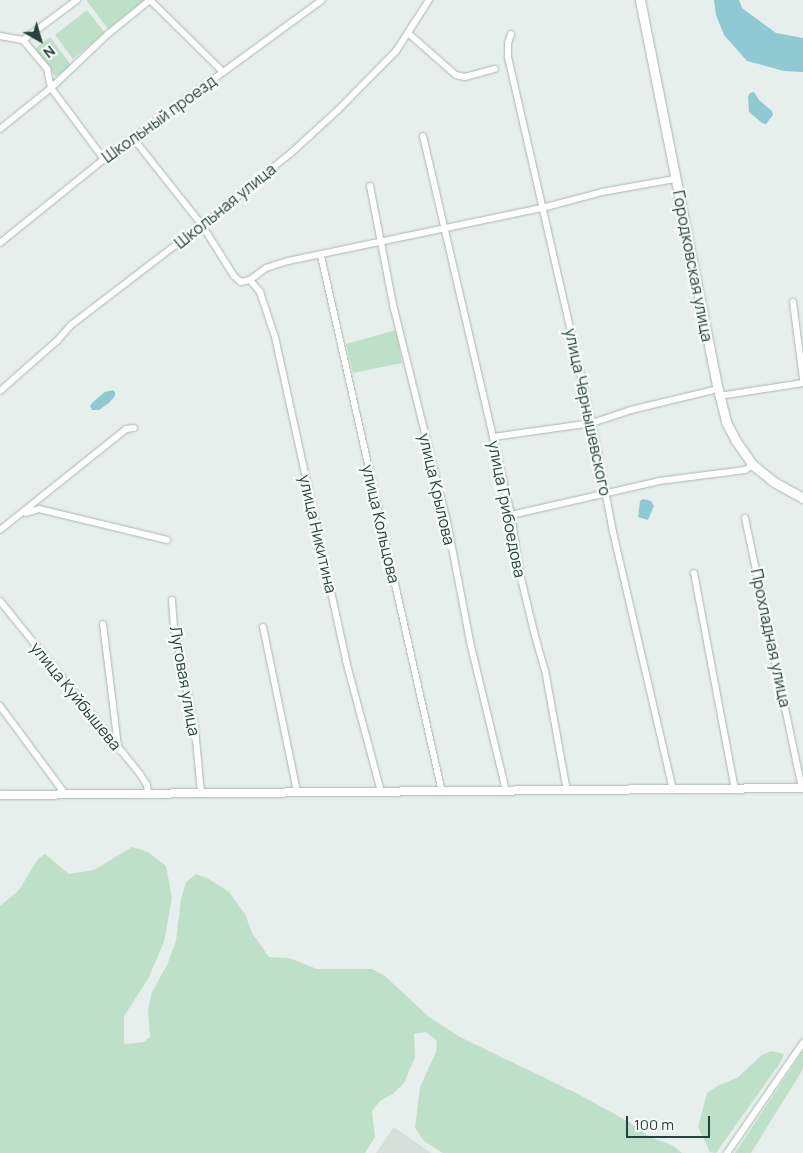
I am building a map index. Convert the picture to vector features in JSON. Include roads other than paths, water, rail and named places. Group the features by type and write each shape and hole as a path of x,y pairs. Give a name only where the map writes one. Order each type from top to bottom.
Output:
{"main road":[{"name":"Городковская улица","path":"640,0 718,393 730,428 753,464 774,482 803,498"}],"street":[{"path":"23,40 77,0"},
{"path":"0,129 51,88 108,34 150,0 223,72"},
{"name":"Школьный проезд","path":"0,243 104,159 322,0"},
{"name":"Школьная улица","path":"0,391 56,341 71,325 291,153 383,67 429,0"},
{"path":"408,33 456,76 465,77 496,69"},
{"name":"улица Чернышевского","path":"511,34 508,43 508,57 592,422 605,494 673,789"},
{"path":"0,36 23,40 46,69 51,88 104,159"},
{"name":"улица Грибоедова","path":"423,136 511,515 520,574 554,710 567,791"},
{"path":"133,138 202,224 234,276 241,282 250,280 266,268 288,261 321,256 542,208 602,192 675,179"},
{"name":"улица Крылова","path":"370,186 394,308 447,521 470,642 506,791"},
{"name":"улица Кольцова","path":"321,256 442,792"},
{"name":"улица Никитина","path":"250,280 260,292 275,337 346,661 381,792"},
{"path":"793,302 803,379"},
{"path":"493,437 592,422 631,410 718,393 803,383"},
{"path":"0,530 126,429 134,428"},
{"path":"511,515 659,481 745,470 753,464"},
{"path":"22,514 39,509 167,540"},
{"name":"Прохладная улица","path":"745,518 801,776 802,788"},
{"path":"694,573 736,789"},
{"name":"Луговая улица","path":"172,600 174,627 195,728 201,792"},
{"name":"улица Куйбышева","path":"0,602 119,748 147,785 148,793"},
{"path":"102,624 119,748"},
{"path":"263,628 296,791"},
{"path":"0,706 65,794"},
{"path":"0,795 802,788"},
{"path":"727,1153 803,1043"}],"water":[{"path":"714,0 739,0 742,8 776,33 803,38 803,72 784,71 747,61 724,35 716,15"},
{"path":"754,92 759,100 772,111 773,115 766,124 749,112 748,97 750,93"},
{"path":"113,390 115,396 109,403 99,410 92,410 90,406 94,401 105,392"},
{"path":"643,499 651,501 654,506 648,520 638,517 640,501"}]}
